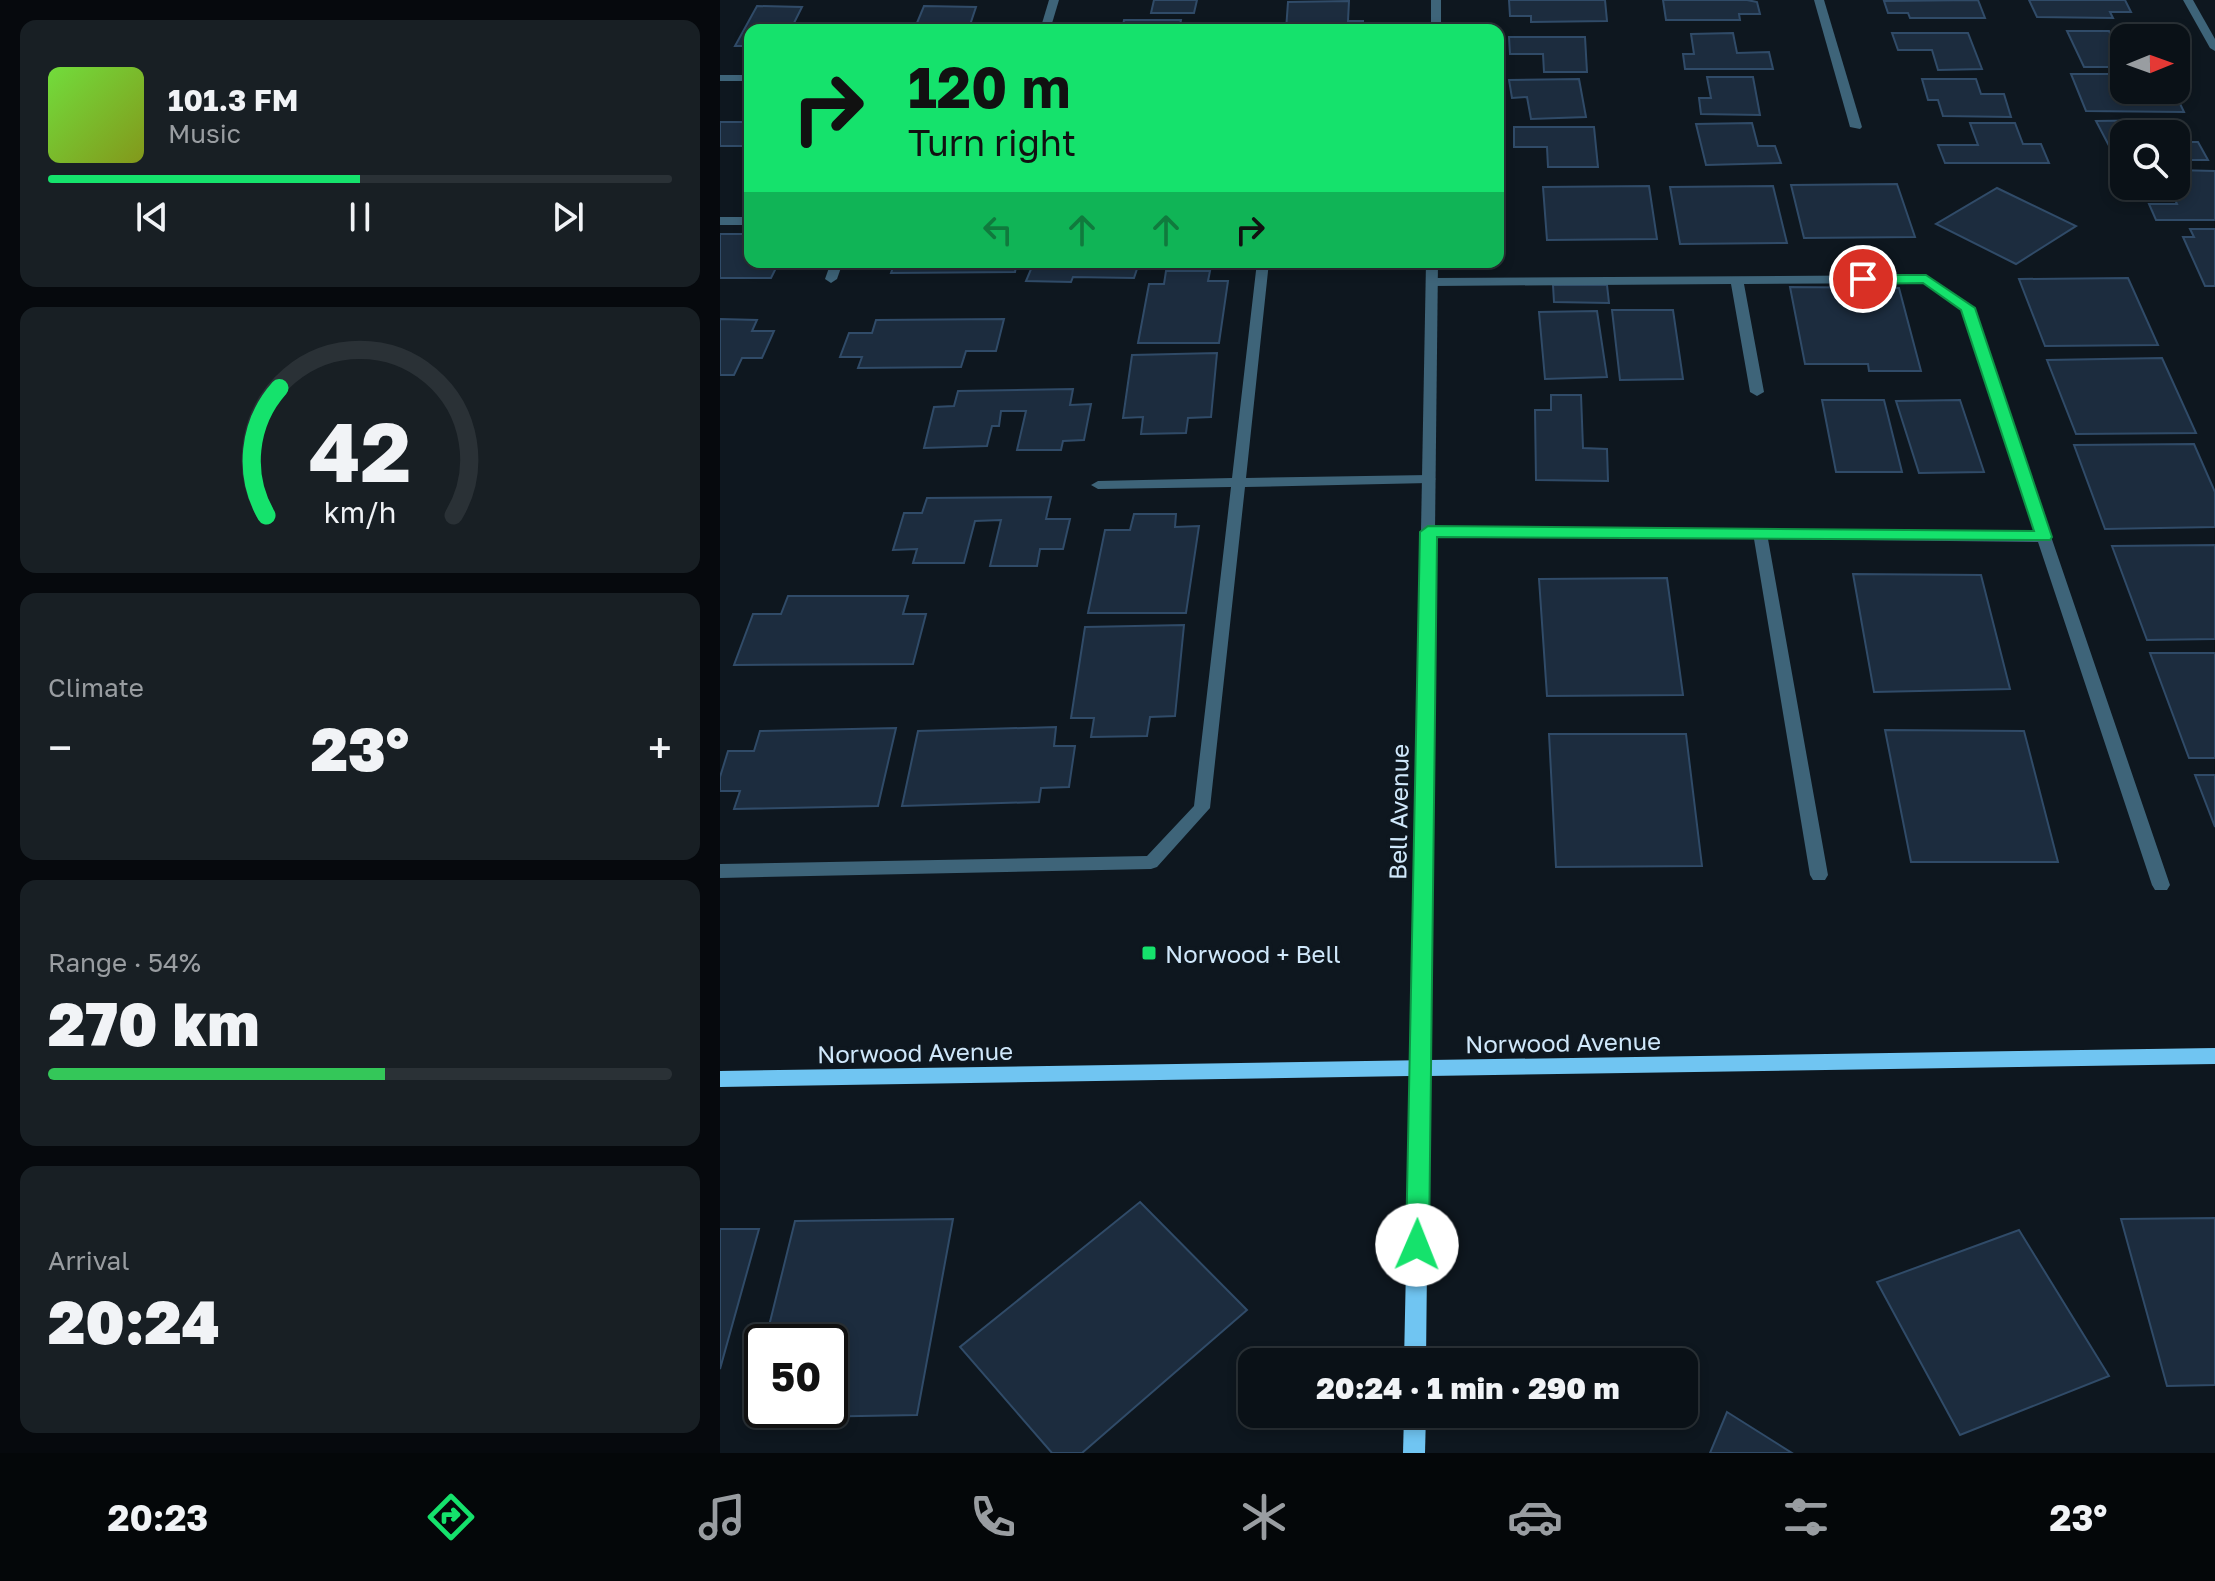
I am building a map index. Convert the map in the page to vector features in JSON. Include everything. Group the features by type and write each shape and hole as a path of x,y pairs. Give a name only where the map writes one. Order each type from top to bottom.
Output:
{"main road":[{"name":"Norwood Avenue","path":"720,1079 2215,1056"},
{"name":"Bell Avenue","path":"1415,1348 1420,1068"},
{"path":"1414,1453 1415,1428"}],"street":[{"path":"1047,24 1054,0"},
{"path":"1436,0 1436,24"},
{"path":"1819,0 1856,127"},
{"path":"2188,0 2215,48"},
{"path":"720,78 744,78"},
{"path":"720,221 744,221"},
{"path":"831,279 835,268"},
{"path":"720,871 1151,862 1202,808 1262,268"},
{"name":"Bell Avenue","path":"1420,1068 1432,268"},
{"path":"1432,282 1926,279 1967,308 2161,885"},
{"path":"1737,280 1757,392"},
{"path":"1098,485 1429,479"},
{"path":"1428,532 2044,537"},
{"path":"1760,534 1819,875"}],"building":[{"path":"1154,0 1197,0 1194,13 1151,13"},
{"path":"1509,0 1605,0 1607,21 1531,22 1531,16 1510,16"},
{"path":"1663,0 1747,0 1757,2 1760,14 1739,14 1740,20 1666,20"},
{"path":"1978,0 1985,18 1910,18 1908,13 1888,13 1884,1"},
{"path":"2029,0 2125,0 2131,12 2110,12 2113,18 2037,17"},
{"path":"1349,1 1348,21 1363,21 1363,24 1286,24 1288,2"},
{"path":"757,6 802,7 794,24 747,24"},
{"path":"924,6 976,7 970,24 916,24"},
{"path":"1124,20 1181,20 1180,24 1123,24"},
{"path":"744,30 744,46 735,46"},
{"path":"2067,31 2109,31 2110,67 2084,67"},
{"path":"1733,33 1737,53 1769,52 1773,69 1685,69 1683,54 1694,54 1691,34"},
{"path":"1892,33 1968,33 1982,69 1938,70 1932,50 1898,50"},
{"path":"1509,37 1585,37 1587,72 1544,72 1543,54 1510,54"},
{"path":"2071,74 2110,74 2110,104 2180,104 2184,112 2086,111"},
{"path":"1707,77 1753,77 1760,115 1701,114 1699,98 1711,98"},
{"path":"1579,79 1586,117 1531,119 1527,97 1512,98 1509,80"},
{"path":"1922,79 1976,79 1981,94 2004,94 2011,117 1943,116 1938,100 1928,100"},
{"path":"2096,121 2110,121 2110,148"},
{"path":"720,122 744,122 744,146 720,146"},
{"path":"1752,123 1758,146 1775,146 1781,163 1706,165 1696,124"},
{"path":"1970,123 2015,123 2023,144 2041,144 2049,163 1945,163 1938,145 1978,145"},
{"path":"1514,127 1594,127 1598,167 1548,167 1547,147 1514,147"},
{"path":"2190,142 2198,142 2208,160 2190,160"},
{"path":"2190,170 2215,171 2215,220 2156,220 2149,204 2177,204 2175,200 2190,200"},
{"path":"1897,184 1915,237 1804,238 1791,185"},
{"path":"1649,186 1657,239 1547,240 1543,187"},
{"path":"1773,186 1787,243 1680,244 1670,187"},
{"path":"1997,188 2076,226 2016,264 1936,224"},
{"path":"2190,229 2215,229 2215,286 2205,286 2183,237 2194,237"},
{"path":"720,234 744,234 744,268 776,268 771,278 720,278"},
{"path":"893,268 1016,268 1015,272 891,273"},
{"path":"1031,268 1137,268 1134,278 1073,277 1071,282 1026,281"},
{"path":"1166,271 1210,271 1208,281 1228,281 1219,343 1138,343 1149,284 1164,284"},
{"path":"2128,278 2158,345 2045,346 2019,279"},
{"path":"1553,285 1607,285 1609,303 1554,302"},
{"path":"1790,287 1899,288 1921,371 1869,371 1868,364 1805,364"},
{"path":"1612,310 1673,310 1683,379 1620,380"},
{"path":"1597,311 1607,377 1545,379 1539,312"},
{"path":"720,319 757,320 752,331 774,331 762,358 742,358 734,375 720,375"},
{"path":"1004,319 996,351 966,351 961,367 858,368 862,357 840,357 849,333 872,333 876,320"},
{"path":"1217,353 1211,417 1188,418 1186,433 1141,434 1143,417 1123,418 1132,355"},
{"path":"2162,358 2196,433 2076,434 2047,360"},
{"path":"1073,389 1070,405 1091,404 1084,440 1063,441 1061,450 1017,450 1026,411 1001,411 999,426 992,426 987,446 924,448 934,407 954,406 958,391"},
{"path":"1551,395 1581,395 1583,448 1607,449 1608,481 1536,480 1535,410 1551,410"},
{"path":"1822,400 1884,400 1902,472 1836,472"},
{"path":"1960,400 1984,472 1919,473 1896,401"},
{"path":"2194,444 2215,492 2215,527 2105,529 2074,445"},
{"path":"1051,497 1046,519 1070,519 1063,549 1040,549 1037,566 990,566 1001,520 975,521 964,563 913,563 917,549 893,550 904,513 922,513 927,498"},
{"path":"1134,514 1176,514 1175,527 1199,526 1186,613 1088,613 1105,530 1130,530"},
{"path":"2215,545 2215,639 2147,640 2112,546"},
{"path":"1853,574 1981,575 2010,689 1874,692"},
{"path":"1667,578 1683,695 1547,696 1539,579"},
{"path":"788,596 908,596 903,614 926,614 913,664 734,665 753,614 781,614"},
{"path":"1184,625 1175,716 1150,717 1147,736 1091,737 1094,718 1071,718 1085,627"},
{"path":"2150,653 2215,653 2215,758 2189,758"},
{"path":"1056,727 1054,746 1075,746 1069,787 1041,788 1039,802 902,806 918,731"},
{"path":"896,728 878,806 734,809 740,791 720,791 720,777 728,751 754,751 760,731"},
{"path":"1885,730 2024,731 2058,862 1911,862"},
{"path":"1549,734 1686,734 1702,866 1556,867"},
{"path":"2195,775 2215,775 2215,827"},
{"path":"1140,1202 1247,1310 1082,1453 1052,1453 960,1347"},
{"path":"2215,1218 2215,1385 2167,1386 2121,1219"},
{"path":"953,1219 917,1415 848,1416 848,1324 769,1324 795,1221"},
{"path":"720,1229 759,1229 720,1369"},
{"path":"2019,1230 2109,1376 1960,1435 1877,1282"},
{"path":"1727,1412 1792,1453 1710,1453"}],"place":[{"name":"Norwood + Bell","path":"1149,953"}],"route":[{"path":"1417,1245 1428,532 2044,537 1967,308 1926,279 1863,279"}]}
